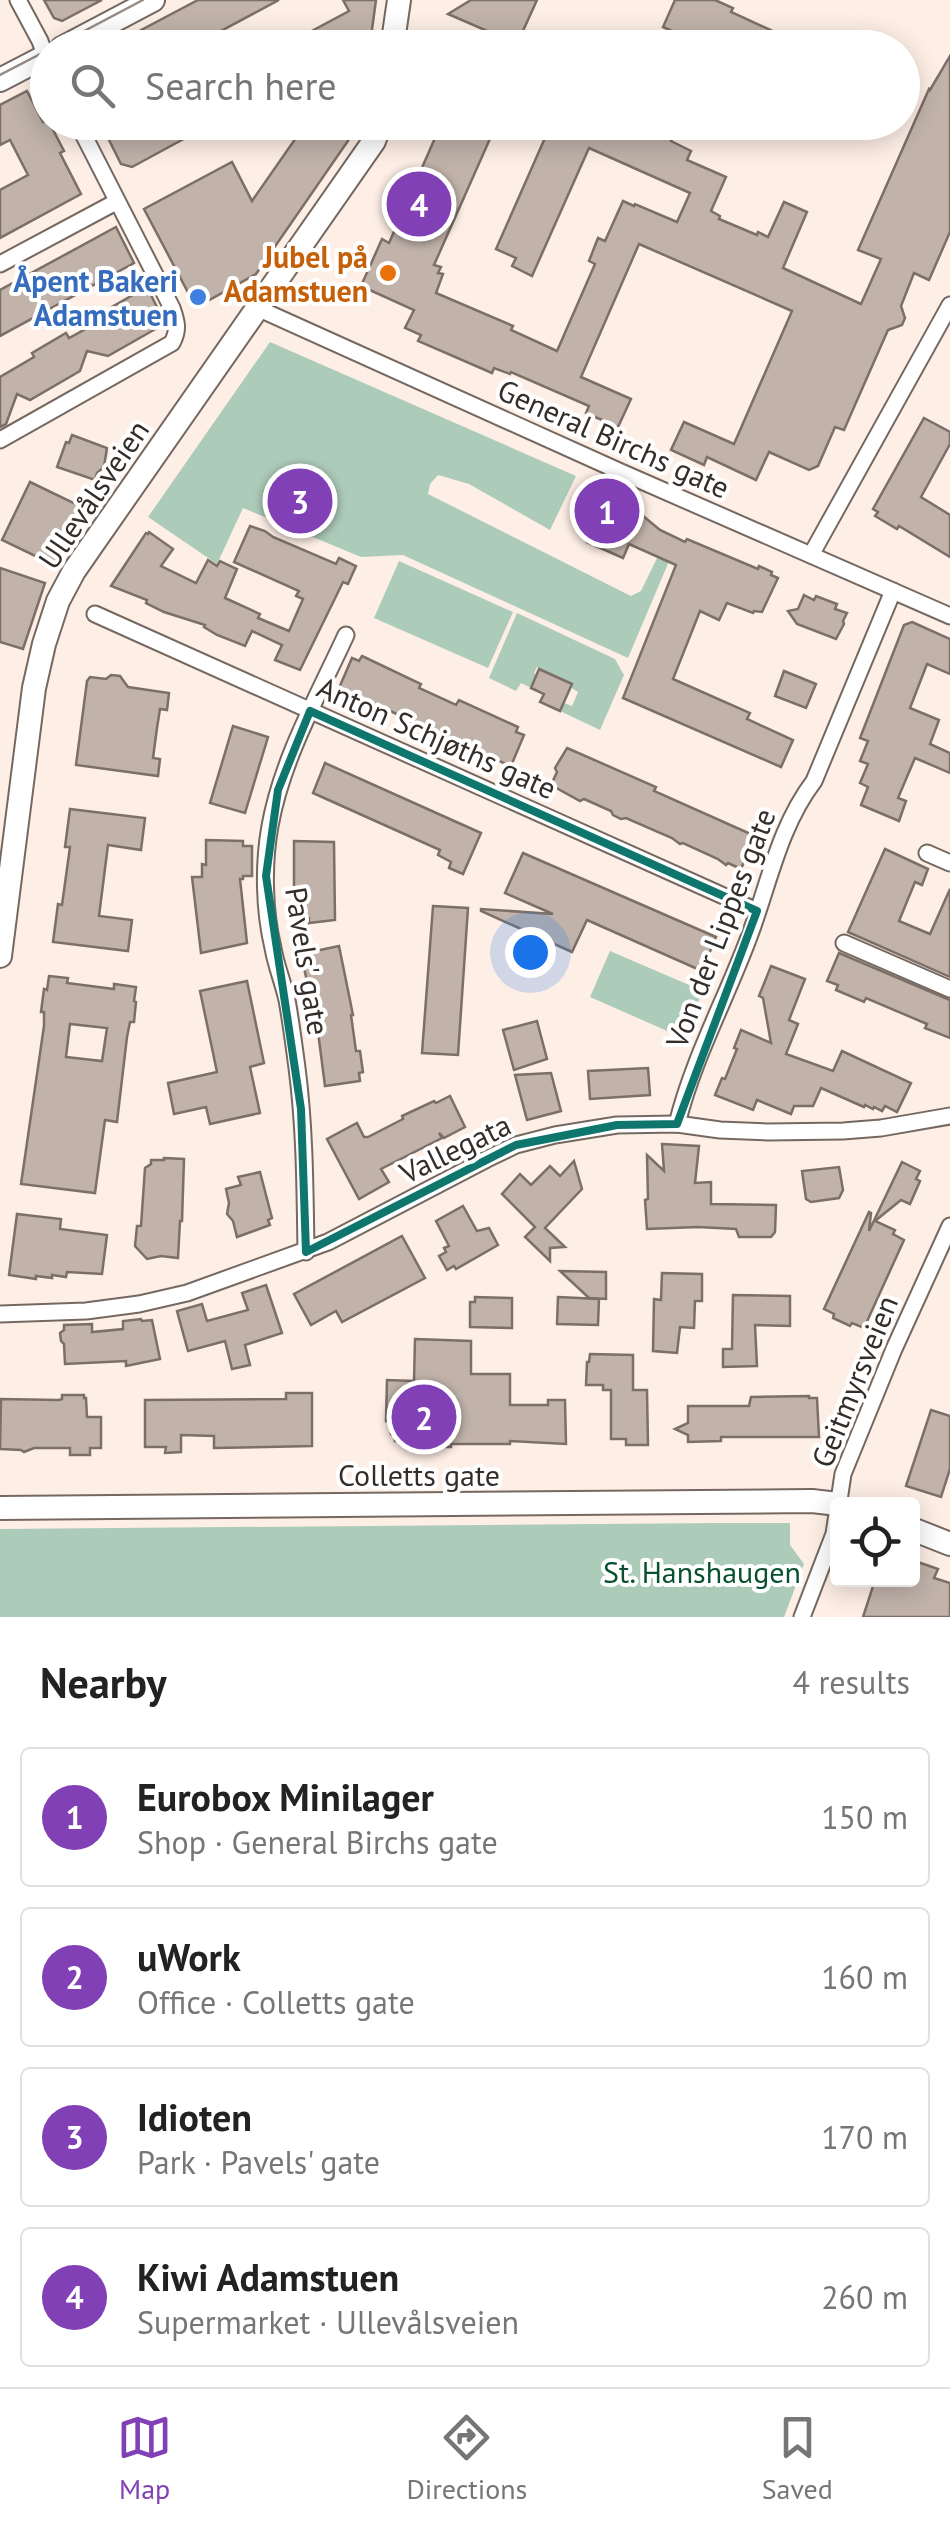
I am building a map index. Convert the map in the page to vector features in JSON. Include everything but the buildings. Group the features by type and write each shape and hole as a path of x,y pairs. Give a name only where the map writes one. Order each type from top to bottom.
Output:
{"main road":[{"path":"98,30 153,0"},
{"path":"395,30 399,0"},
{"path":"0,80 30,66"},
{"name":"Ullevålsveien","path":"0,956 34,688 58,601 74,571 374,140"},
{"name":"Colletts gate","path":"0,1508 830,1503"},
{"path":"920,1532 950,1544"}],"street":[{"path":"18,0 34,30"},
{"path":"0,440 172,343 176,334 178,323 172,308 86,140"},
{"path":"0,264 116,202"},
{"path":"811,555 950,305"},
{"name":"General Birchs gate","path":"258,308 950,616"},
{"name":"Von der Lippes gate","path":"677,1124 685,1094 750,934 779,846 798,802 814,781 893,592"},
{"name":"Anton Schjøths gate","path":"95,614 757,912"},
{"name":"Pavels' gate","path":"306,1252 301,1109 286,997 272,947 266,876 269,830 278,790 346,635"},
{"path":"926,852 950,863"},
{"path":"844,943 950,989"},
{"name":"Vallegata","path":"0,1314 86,1311 186,1293 306,1252 516,1146 555,1134 617,1125 677,1124 736,1131 843,1131 950,1116"},
{"name":"Geitmyrsveien","path":"839,1497 843,1474 894,1349 950,1226"},
{"name":"Geitmyrsveien","path":"802,1617 830,1544"}],"highlighted area":[{"path":"310,711 757,911 677,1124 617,1125 516,1145 306,1252 301,1109 266,876 278,790"}],"green space":[{"path":"270,342 576,476 550,530 469,484 438,475 428,494 631,596 641,591 658,556 670,559 628,658 403,555 361,557 243,508 217,564 148,517"},
{"path":"399,561 513,612 488,668 374,618"},
{"path":"517,613 615,659 624,675 600,730 560,711 564,703 572,706 578,692 570,687 571,683 537,667 531,688 521,683 516,691 489,678"},
{"path":"610,951 703,991 683,1038 590,997"},
{"name":"St. Hanshaugen","path":"790,1523 790,1545 804,1564 784,1617 0,1617 0,1529"}],"tram line":[{"path":"86,30 143,0"},
{"path":"0,75 30,59"}],"place":[{"name":"Kiwi Adamstuen","path":"419,204"},
{"name":"Jubel på Adamstuen","path":"388,273"},
{"name":"Åpent Bakeri Adamstuen","path":"198,297"},
{"name":"Idioten","path":"300,501"},
{"name":"Eurobox Minilager","path":"607,511"},
{"name":"uWork","path":"424,1417"}]}
